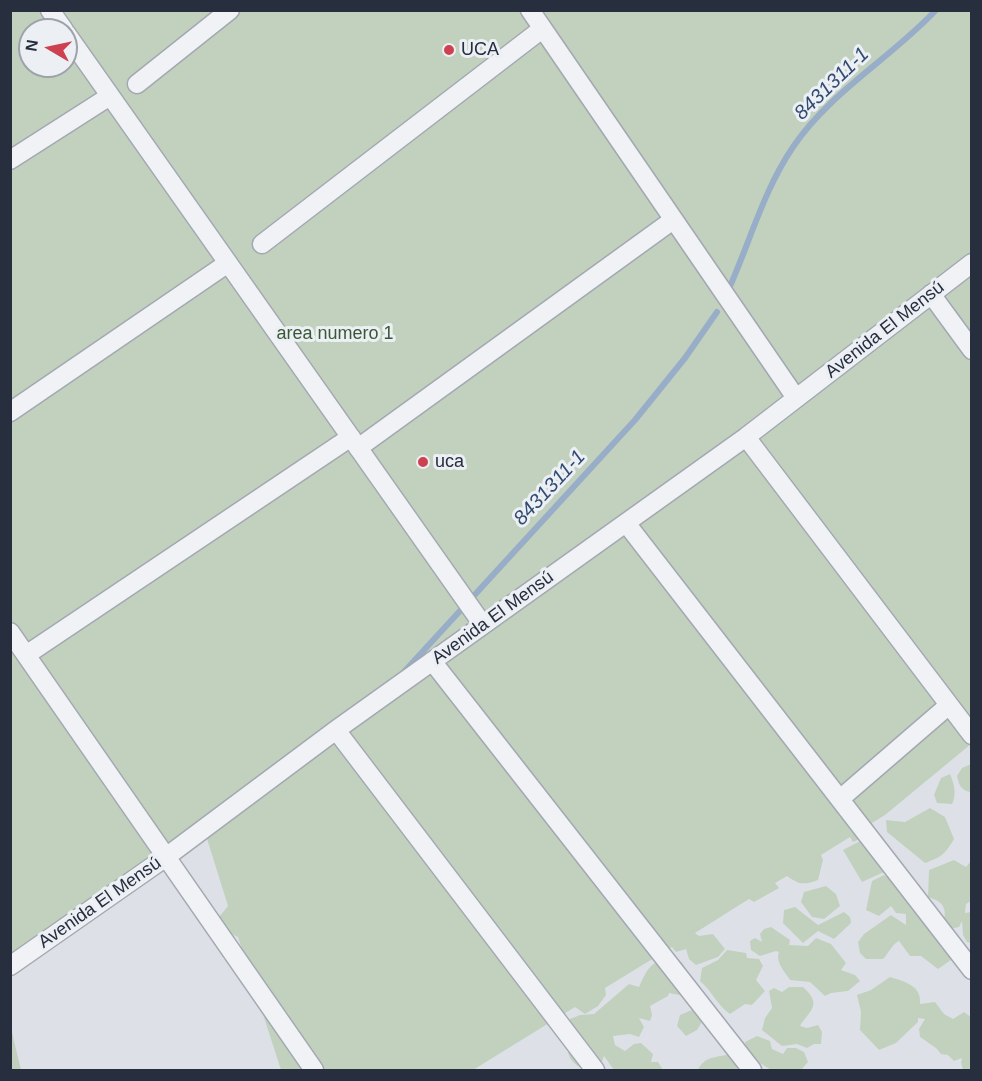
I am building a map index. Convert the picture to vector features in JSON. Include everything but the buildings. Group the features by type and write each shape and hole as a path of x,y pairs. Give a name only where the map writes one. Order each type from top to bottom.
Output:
{"street":[{"path":"137,84 230,10"},
{"path":"530,10 796,398"},
{"path":"262,244 542,29"},
{"path":"78,50 483,625"},
{"path":"10,160 110,96"},
{"path":"26,655 354,442 673,220"},
{"path":"10,412 228,263"},
{"name":"Avenida El Mensú","path":"10,966 166,857 336,730 746,437 972,263"},
{"path":"931,294 972,350"},
{"path":"746,437 972,735"},
{"path":"626,523 972,970"},
{"path":"10,632 314,1071"},
{"path":"432,661 752,1071"},
{"path":"840,799 949,705"},
{"path":"336,730 595,1071"}],"green space":[{"name":"area numero 1","path":"11,11 971,11 971,744 885,815 867,826 860,839 853,842 850,837 821,855 823,860 818,880 802,883 787,876 775,883 779,888 754,902 749,899 695,933 699,936 713,934 725,949 718,957 696,965 689,959 686,949 676,952 672,947 605,988 606,995 598,1006 585,1014 575,1007 473,1070 281,1070 238,937 226,930 219,917 228,906 204,829 11,966"},
{"path":"972,764 971,792 961,787 957,776 962,768"},
{"path":"950,774 954,789 952,804 937,803 934,795 941,778"},
{"path":"930,808 945,817 954,839 942,854 925,863 887,832 886,820 905,822"},
{"path":"873,831 884,842 893,861 884,872 862,882 843,850"},
{"path":"954,860 966,867 971,861 971,901 966,904 965,913 971,912 971,943 967,942 963,935 962,921 959,927 950,929 944,920 945,911 942,905 928,897 929,870"},
{"path":"884,875 924,898 937,910 951,960 938,969 921,956 910,956 899,941 883,959 866,959 860,953 858,942 864,934 891,915 906,925 906,914 896,913 891,906 879,916 866,910 872,881"},
{"path":"826,886 836,894 840,906 824,919 812,917 801,902 804,892"},
{"path":"795,907 818,925 844,912 850,917 851,923 834,939 818,931 803,943 783,923 784,910"},
{"path":"771,927 790,940 789,945 808,946 816,938 831,944 846,963 841,970 855,975 860,981 848,991 825,996 810,982 790,980 779,963 779,952 760,956 751,950 750,941 755,938 762,942 760,934 764,929"},
{"path":"727,950 746,953 747,958 759,959 763,966 756,980 765,991 752,1005 745,1004 730,1014 700,981 702,968 718,960"},
{"path":"672,956 682,963 687,974 683,990 679,995 669,993 668,996 650,1006 652,1015 650,1021 639,1018 644,1027 639,1037 630,1034 613,1036 615,1045 625,1051 634,1044 641,1043 653,1054 651,1062 658,1062 663,1070 614,1070 604,1056 601,1064 586,1070 572,1061 568,1049 570,1019 580,1015 594,1014 629,984 639,987 651,967"},
{"path":"890,977 916,989 920,1004 935,1002 944,1014 953,1019 964,1012 971,1017 971,1070 963,1070 962,1058 954,1061 920,1037 919,1029 925,1019 918,1018 918,1022 896,1043 879,1050 860,1030 861,1012 857,995 871,990"},
{"path":"789,987 803,987 812,998 813,1007 800,1026 807,1028 818,1025 822,1032 821,1044 814,1044 807,1048 797,1044 782,1046 762,1030 765,1018 772,1008 769,991 774,988 782,992"},
{"path":"694,1009 702,1022 697,1030 686,1036 677,1026 680,1015"},
{"path":"11,1028 21,1070 11,1070"},
{"path":"757,1036 770,1041 772,1049 783,1054 787,1048 796,1048 804,1052 808,1062 801,1070 771,1070 746,1054 745,1042"},
{"path":"727,1055 739,1063 736,1070 698,1070 713,1057"}],"waterway":[{"name":"8431311-1","path":"727,293 773,182 793,147 825,109 936,10"},
{"name":"8431311-1","path":"403,673 635,420 685,358 717,312"}],"place":[{"name":"UCA","path":"449,50"},
{"name":"uca","path":"423,462"}]}
